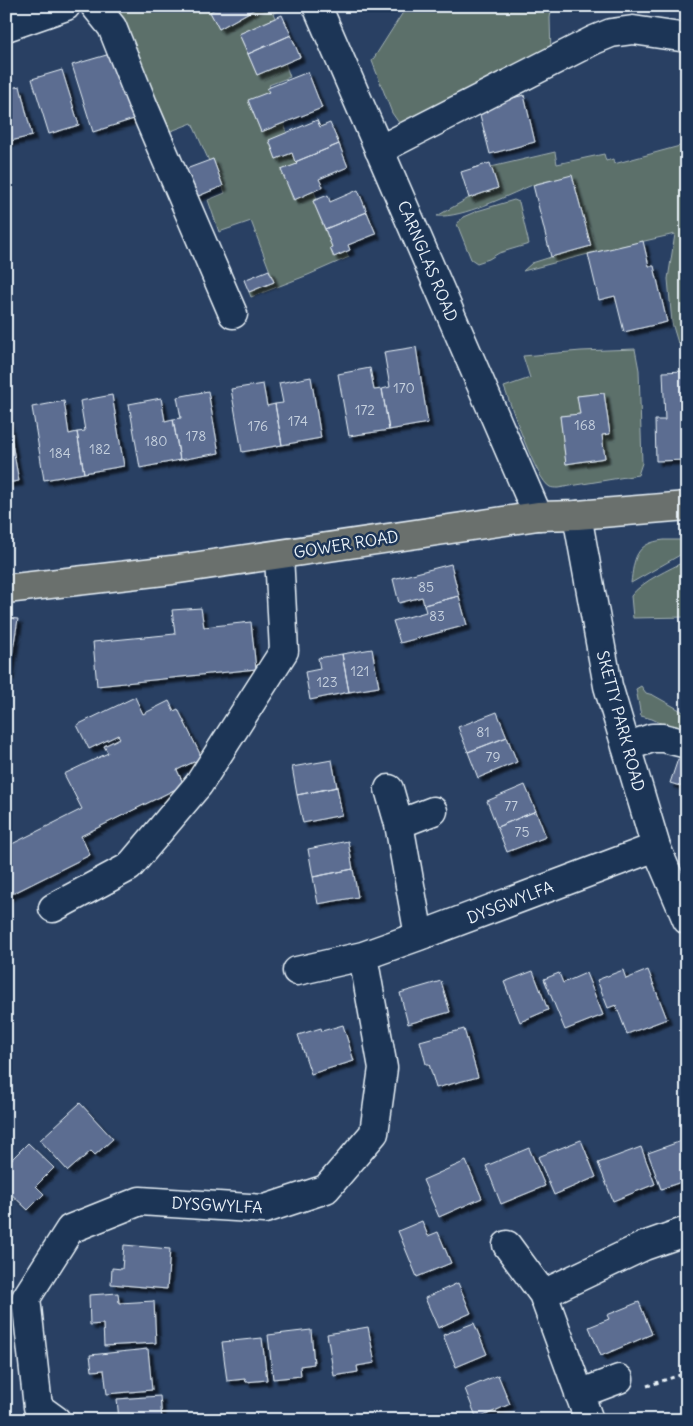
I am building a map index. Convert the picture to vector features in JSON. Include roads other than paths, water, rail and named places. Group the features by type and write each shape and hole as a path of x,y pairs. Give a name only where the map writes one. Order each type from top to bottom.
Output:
{"main road":[{"name":"GOWER ROAD","path":"6,589 172,570 538,516 577,515 687,506"}],"street":[{"path":"6,27 66,6"},
{"path":"94,6 112,27 143,105 233,314"},
{"name":"CARNGLAS ROAD","path":"317,6 538,516"},
{"path":"380,150 610,33 633,30 687,38"},
{"name":"SKETTY PARK ROAD","path":"577,515 608,686 656,847 687,920"},
{"path":"53,908 129,867 199,784 284,651 279,555"},
{"path":"626,747 652,738 663,738 687,744"},
{"path":"389,789 399,824 419,936"},
{"path":"399,824 433,812"},
{"name":"DYSGWYLFA","path":"297,971 363,956 656,847"},
{"name":"DYSGWYLFA","path":"56,1420 38,1407 26,1298 70,1229 140,1201 265,1209 326,1189 374,1133 383,1068 363,956"},
{"path":"543,1294 644,1246 687,1231"},
{"path":"507,1245 543,1294 589,1420"},
{"path":"580,1394 619,1379"}]}
